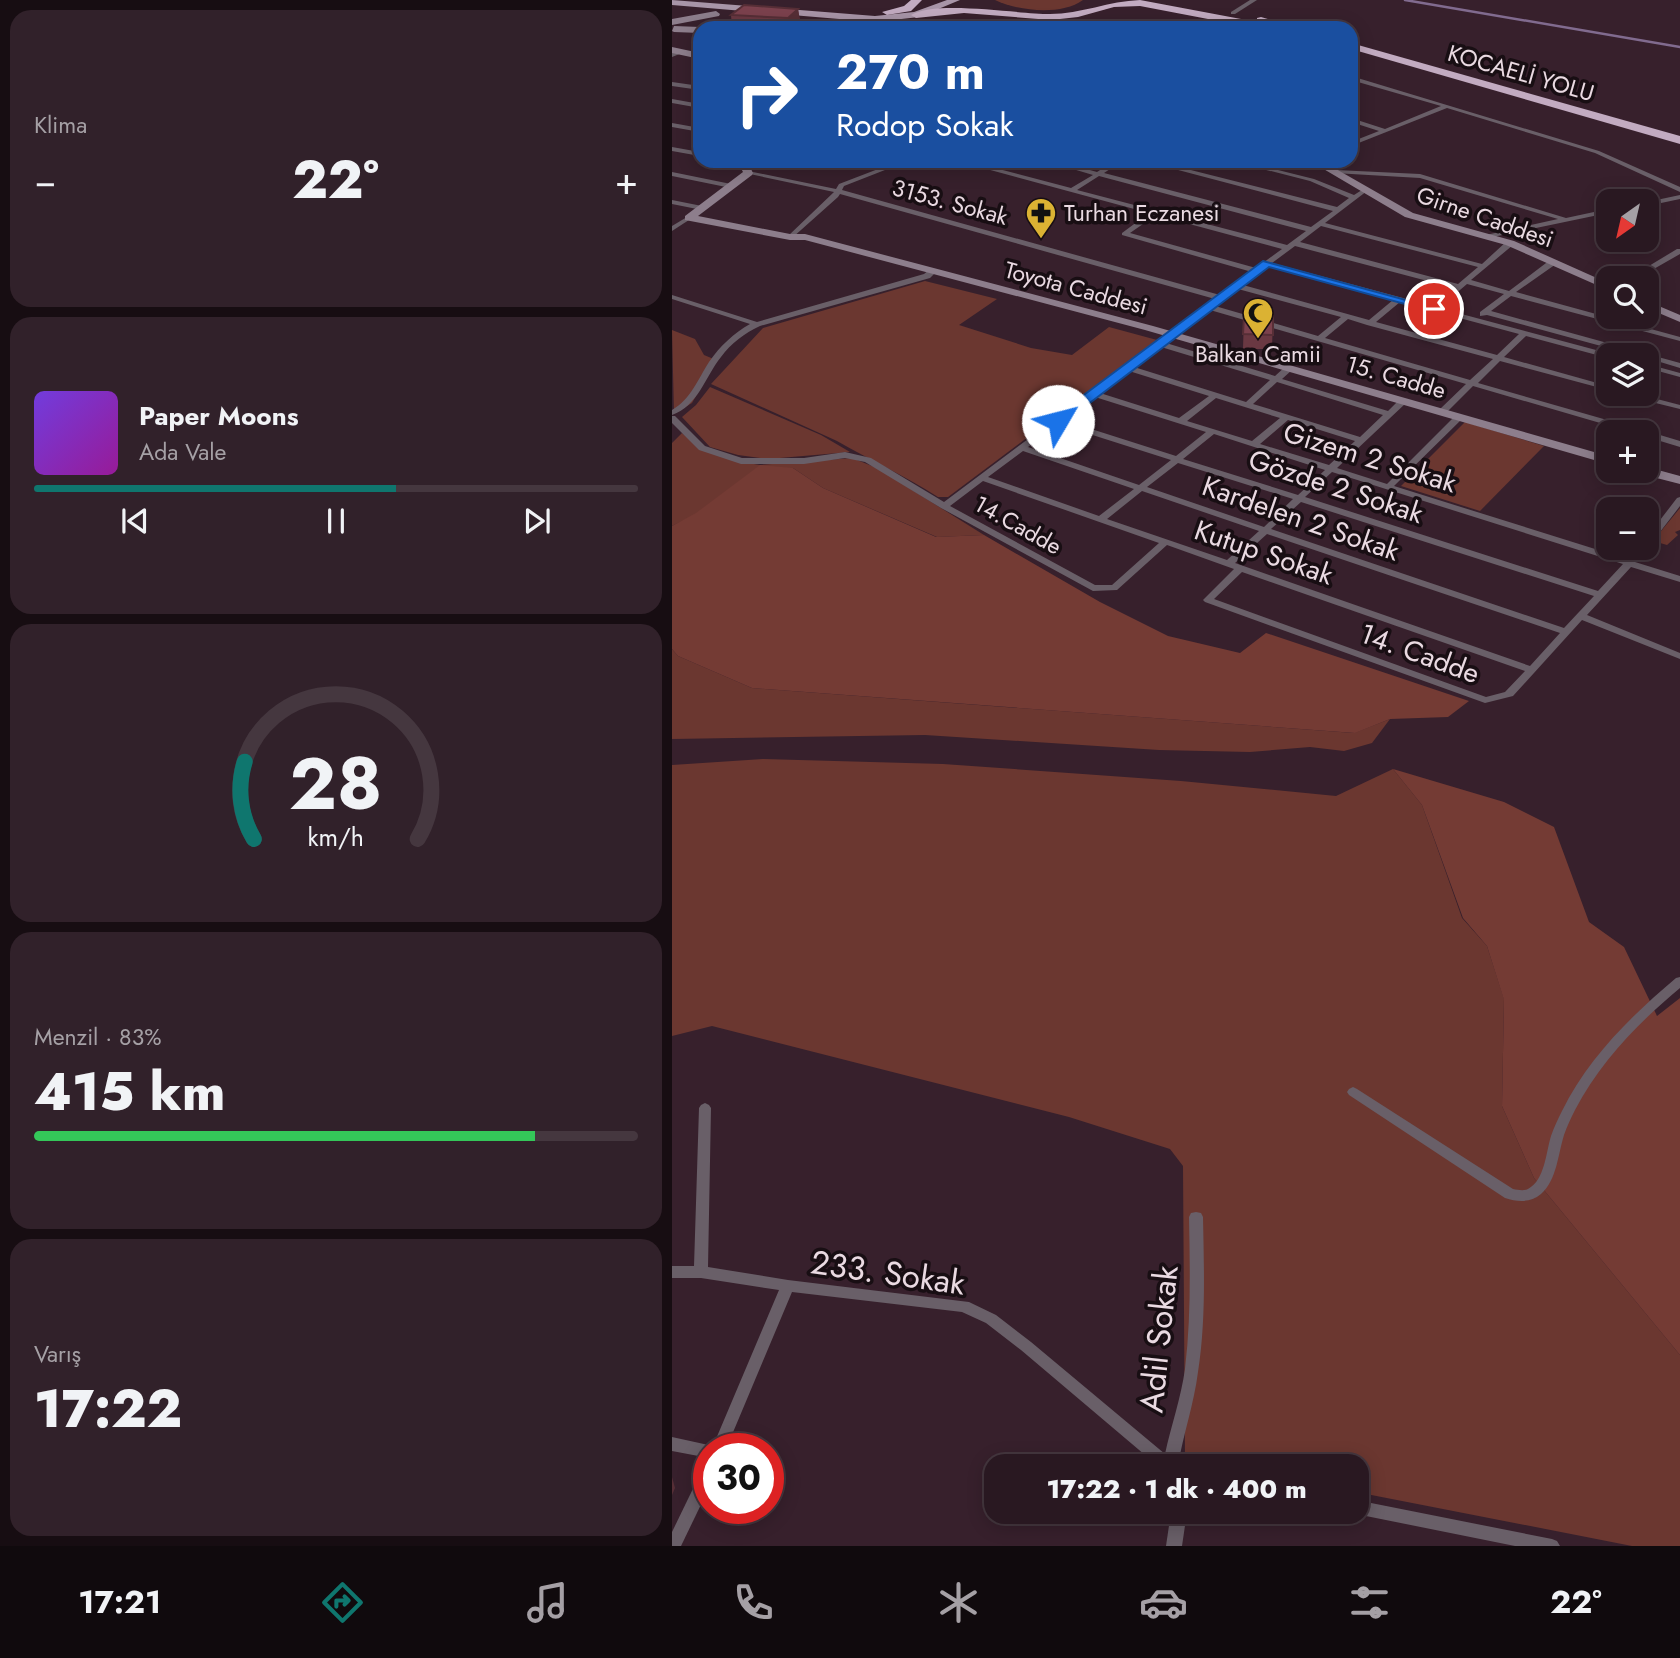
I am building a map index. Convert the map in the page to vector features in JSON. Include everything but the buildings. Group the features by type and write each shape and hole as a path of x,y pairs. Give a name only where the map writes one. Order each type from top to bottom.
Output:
{"highway":[{"path":"887,12 907,9 917,0"},
{"path":"986,0 1006,9 1045,12 1063,10 1081,0"},
{"path":"1150,0 1242,21"},
{"path":"1172,0 1266,21"},
{"path":"1179,0 1200,6"},
{"path":"916,15 964,10 1051,17 1078,14 1114,4 1140,3 1235,21"},
{"path":"1358,46 1680,133"},
{"name":"KOCAELİ YOLU","path":"1358,46 1680,140"}],"main road":[{"path":"703,0 887,12 915,9 938,0"},
{"path":"672,2 875,19 916,15 955,0"},
{"path":"716,14 781,11"}],"street":[{"path":"1233,13 1254,0"},
{"path":"672,22 716,14"},
{"path":"672,29 693,30"},
{"path":"674,53 693,56"},
{"path":"1358,80 1597,152 1680,190"},
{"path":"672,84 693,87"},
{"path":"672,101 693,105"},
{"path":"1358,141 1447,106"},
{"path":"1358,123 1385,131"},
{"path":"672,125 693,129"},
{"path":"672,149 693,153"},
{"path":"672,229 748,173 745,168"},
{"path":"790,237 841,185 886,168"},
{"path":"986,168 1154,213 1511,294 1596,316"},
{"path":"1075,168 1312,230"},
{"path":"1071,191 1108,168"},
{"path":"1174,168 1339,210"},
{"path":"1263,168 1312,180 1354,198"},
{"name":"Girne Caddesi","path":"1328,168 1409,215 1510,243 1596,282"},
{"path":"1336,172 1420,176 1564,219"},
{"name":"3153. Sokak","path":"748,173 838,191 1221,298"},
{"path":"672,174 731,186"},
{"name":"14.Cadde","path":"1165,542 1114,588 1093,588 944,506 1365,190"},
{"path":"1661,202 1680,197"},
{"path":"672,202 702,208"},
{"path":"1661,202 1680,204"},
{"path":"1154,213 1124,234 1258,271"},
{"path":"1488,236 1596,213"},
{"name":"Toyota Caddesi","path":"689,218 790,237 1146,334 1172,335"},
{"path":"1321,224 1483,266"},
{"path":"1434,309 1510,243"},
{"path":"1654,266 1680,251"},
{"path":"1477,320 1506,294 1511,294 1553,262"},
{"path":"1267,264 1596,353"},
{"path":"929,274 757,324 727,344 709,367 688,405 672,416 702,448 741,461 804,461 845,455 868,460 944,506"},
{"path":"1237,286 1596,385"},
{"path":"672,296 757,324"},
{"path":"1370,323 1399,299"},
{"path":"1209,307 1597,420"},
{"path":"1486,312 1597,343"},
{"path":"1659,314 1680,319"},
{"path":"1320,339 1347,316"},
{"path":"1643,329 1680,339"},
{"path":"1442,412 1525,333"},
{"name":"15. Cadde","path":"1172,335 1596,457"},
{"path":"1160,344 1389,414"},
{"path":"1659,360 1680,366"},
{"path":"1128,368 1361,440"},
{"path":"1247,405 1289,369"},
{"path":"1659,369 1680,375"},
{"name":"Gizem 2 Sokak","path":"1094,394 1680,579"},
{"path":"1181,421 1215,395"},
{"path":"1229,564 1403,401"},
{"path":"1659,402 1680,408"},
{"path":"1254,444 1286,417"},
{"path":"1389,486 1460,417"},
{"name":"Gözde 2 Sokak","path":"1058,421 1601,595"},
{"path":"1101,519 1213,431"},
{"path":"1659,438 1680,444"},
{"name":"Kardelen 2 Sokak","path":"1022,448 1566,632"},
{"path":"1659,474 1680,480"},
{"name":"Kutup Sokak","path":"982,478 1530,669"},
{"path":"1659,527 1680,500"},
{"name":"14. Cadde","path":"1240,568 1208,600 1485,700 1509,694 1634,560"},
{"path":"1581,616 1680,656"},
{"path":"1353,1092 1510,1194 1527,1196 1543,1184 1560,1127 1584,1083 1640,1015 1680,981"},
{"path":"701,1272 705,1108"},
{"name":"Adil Sokak","path":"1172,1454 1188,1392 1198,1292 1196,1217"},
{"name":"233. Sokak","path":"672,1272 701,1272 788,1286 964,1306 990,1319 1026,1346 1156,1454"},
{"path":"726,1433 788,1286"},
{"path":"672,1444 693,1448"},
{"path":"673,1546 693,1504"},
{"path":"1369,1510 1552,1546"},
{"path":"1174,1546 1177,1524"}],"shaded area":[{"path":"995,0 1083,0 1063,8 1039,10 1015,7"},
{"path":"925,281 997,299 959,325 1031,348 1072,355 1109,327 1157,340 948,497 938,497 837,441 711,384 763,328"},
{"path":"672,330 695,339 704,355 716,360 692,403 674,414"},
{"path":"710,387 821,435 850,452 768,459 738,455 710,447 682,417"},
{"path":"1465,422 1544,446 1480,511 1401,486"},
{"path":"682,433 699,447 741,462 760,465 852,458 877,468 984,535 937,537 823,488 793,468 672,526 672,443"},
{"path":"760,465 793,468 823,488 936,537 984,535 1100,602 1168,636 1240,653 1266,633 1469,701 1448,717 1390,719 1355,733 752,688 678,656 672,649 672,526 696,513"},
{"path":"1680,508 1680,530 1675,532 1678,535 1667,545 1659,543 1659,534"},
{"path":"672,649 678,656 752,688 1354,733 1390,719 1372,743 1344,751 1310,747 1250,752 1159,750 925,735 672,739"},
{"path":"763,759 943,764 1181,781 1336,796 1393,769 1422,805 1462,918 1487,946 1504,999 1502,1106 1534,1178 1680,1355 1680,1546 1632,1546 1369,1495 1369,1454 1185,1454 1183,1166 1170,1149 1069,1117 712,1026 672,1036 672,765"},
{"path":"1393,769 1504,802 1554,827 1589,922 1624,947 1657,1016 1680,998 1680,1355 1534,1178 1502,1106 1504,1000 1487,946 1463,918 1422,805"}],"waterway":[{"path":"1405,0 1680,47"}],"place":[{"name":"Turhan Eczanesi","path":"1041,240"},
{"name":"Balkan Camii","path":"1258,340"}],"route":[{"path":"1058,421 1267,264 1434,309"}]}
